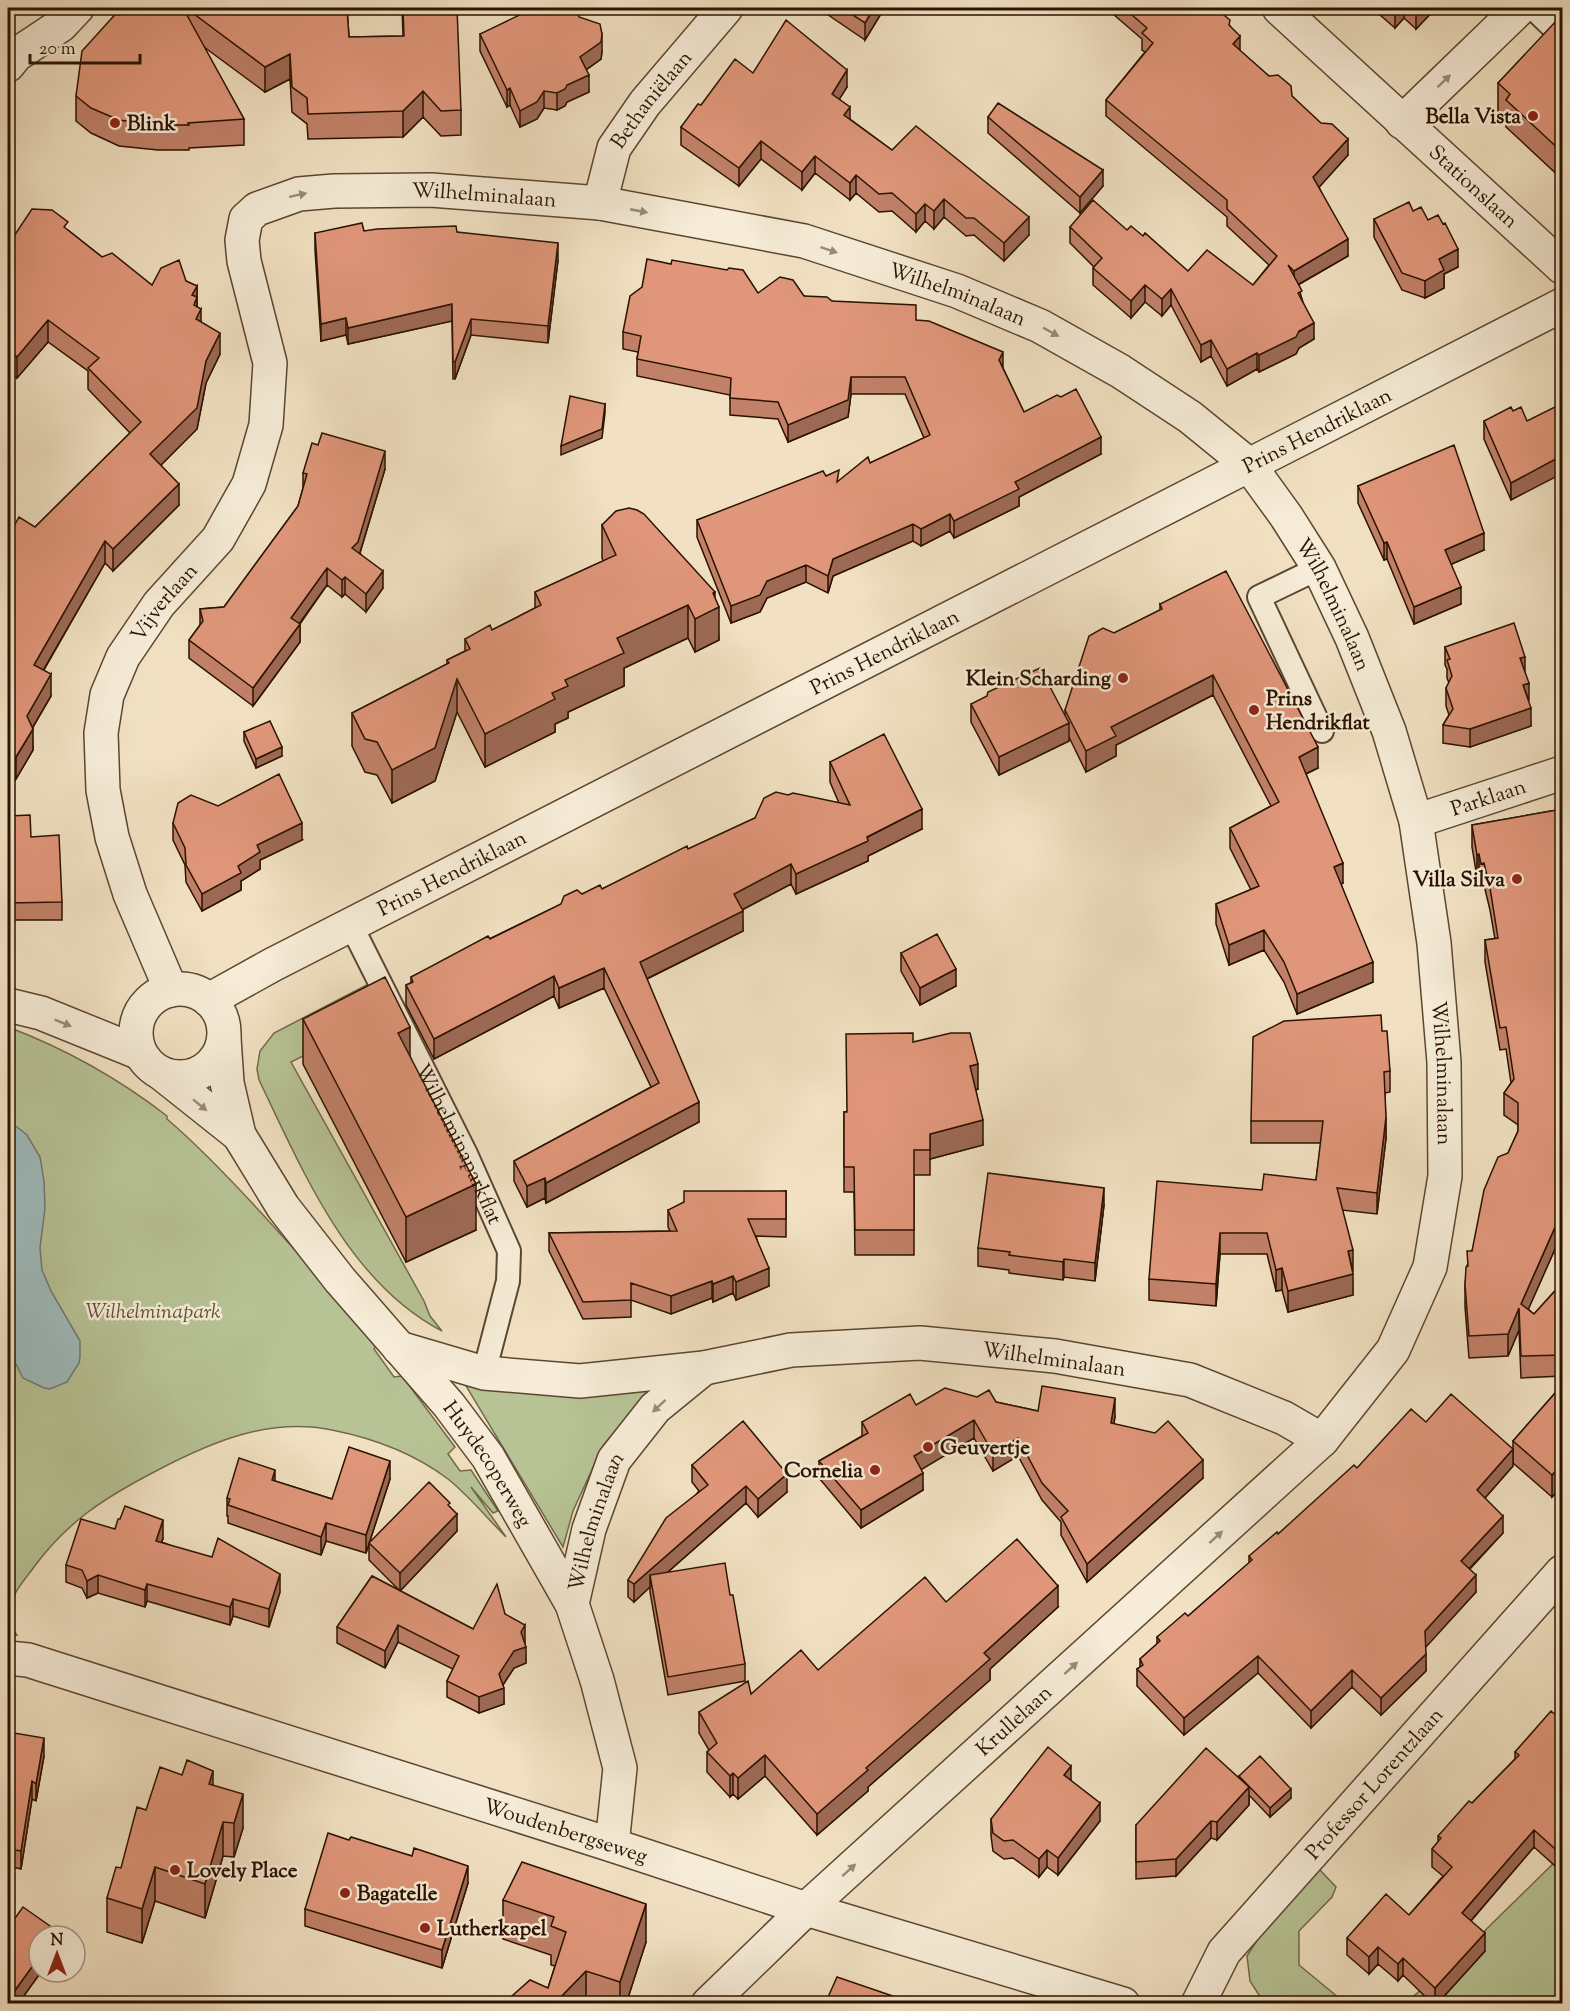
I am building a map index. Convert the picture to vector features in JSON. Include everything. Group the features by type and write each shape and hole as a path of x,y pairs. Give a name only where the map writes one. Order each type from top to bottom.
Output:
{"street":[{"path":"8,65 16,55 61,25 77,8"},
{"name":"Bethaniëlaan","path":"600,203 614,148 645,103 726,8"},
{"name":"Stationslaan","path":"1279,8 1563,267"},
{"path":"1402,122 1520,8"},
{"name":"Wilhelminalaan","path":"246,219 257,209 270,203 299,194 334,191 431,190 600,203 804,242 957,291 1040,326 1120,371 1190,417 1249,465 1286,516 1319,568 1352,638 1389,731 1416,822 1434,943 1444,1062 1445,1176 1430,1267 1394,1350 1322,1440 1284,1418 1190,1380 1055,1356 920,1343 791,1350 704,1368 580,1381 484,1373 399,1348"},
{"name":"Vijverlaan","path":"171,990 130,894 112,837 103,790 101,733 107,695 123,657 159,604 218,539 249,484 266,425 270,363 244,261 242,240 246,219"},
{"name":"Prins Hendriklaan","path":"209,1000 351,925 1563,305"},
{"name":"Parklaan","path":"1416,822 1563,773"},
{"path":"171,990 191,991 209,1000 220,1013 224,1038 217,1058 201,1072 183,1078 150,1063 136,1039 136,1024 142,1010 151,999 171,990"},
{"name":"Huydecoperweg","path":"8,1005 40,1013 150,1063 239,1135"},
{"name":"Huydecoperweg","path":"224,1038 228,1083 239,1135 283,1207 340,1280 449,1405 488,1457 572,1604 597,1680 620,1768 612,1845"},
{"name":"Wilhelminalaan","path":"572,1604 589,1529 614,1460 655,1408 704,1368"},
{"name":"Krullelaan","path":"708,2004 806,1909 1322,1440"},
{"name":"Professor Lorentzlaan","path":"1198,2004 1224,1952 1563,1572"},
{"name":"Woudenbergseweg","path":"8,1658 28,1660 612,1845 806,1909 1123,2004"}],"lane":[{"path":"1533,8 1563,36"},
{"path":"1319,568 1259,597 1322,731"},
{"name":"Wilhelminaparkflat","path":"351,925 466,1154 509,1251 508,1281 484,1373"}],"green space":[{"path":"382,977 397,1008 291,1062 424,1301 430,1316 442,1331 409,1310 380,1284 354,1254 311,1186 259,1080 257,1069 260,1051 274,1033"},
{"name":"Wilhelminapark","path":"8,1027 71,1055 130,1089 167,1116 167,1119 218,1166 377,1344 374,1349 394,1377 402,1376 455,1447 448,1454 460,1471 471,1470 498,1511 493,1513 471,1487 506,1537 448,1479 422,1462 378,1442 332,1430 309,1427 263,1430 219,1442 177,1460 119,1491 72,1525 44,1554 18,1588 12,1601 10,1625 17,1635 8,1634"},
{"path":"466,1386 504,1390 650,1389 603,1446 573,1511 563,1547"},
{"path":"1562,1855 1562,2003 1405,2004 1462,1953"},
{"path":"1318,1868 1336,1887 1332,1897 1299,1931 1299,1965 1345,2003 1264,2003 1250,1981 1247,1956 1263,1931"}],"water":[{"path":"8,1120 27,1135 40,1157 45,1208 40,1248 42,1270 51,1291 80,1341 79,1363 67,1382 50,1389 23,1378 16,1364 8,1360"}],"building":[{"path":"121,8 183,8 244,119 188,123 189,125 158,125 119,120 91,108 76,96 82,51"},
{"path":"186,8 347,8 349,37 404,36 403,8 457,8 461,110 441,111 423,91 403,111 308,114 307,98 292,87 290,54 265,67"},
{"path":"534,8 575,8 579,17 600,24 601,42 580,57 589,75 567,85 565,89 557,93 544,91 537,102 520,111 510,88 507,90 480,34"},
{"path":"842,8 874,8 865,23"},
{"path":"1124,8 1215,8 1230,20 1229,25 1240,36 1233,44 1269,76 1278,75 1291,86 1292,96 1321,123 1332,124 1348,139 1313,177 1348,239 1294,271 1288,265 1302,291 1298,293 1314,323 1299,331 1296,337 1259,355 1257,353 1227,369 1211,340 1201,345 1171,289 1162,299 1145,285 1131,301 1093,268 1102,258 1070,227 1093,200 1127,230 1131,226 1143,236 1145,233 1188,271 1207,250 1253,285 1277,256 1227,209 1227,200 1106,100 1153,43 1142,33 1147,28"},
{"path":"786,20 847,70 832,94 850,107 844,115 892,150 916,126 1029,217 1004,243 974,218 966,218 944,199 934,211 925,204 916,214 892,193 879,194 856,175 850,183 815,156 802,172 761,141 739,168 681,127 698,104 701,105 735,59 753,73"},
{"name":"Bella Vista","path":"1557,20 1563,21 1563,153 1506,100 1510,94 1498,83"},
{"path":"998,103 1103,170 1080,197 988,117"},
{"path":"1409,202 1413,211 1421,207 1428,220 1438,215 1443,224 1445,223 1458,249 1439,259 1444,270 1425,281 1402,273 1374,219"},
{"path":"32,209 52,210 68,222 64,227 102,257 112,253 152,285 161,268 179,260 186,281 197,286 192,295 197,297 194,305 201,309 196,319 220,333 206,361 197,408 150,454 179,484 113,549 105,541 34,665 51,674 27,716 33,729 16,757 8,757 8,537 19,517 35,527 141,422 88,368 99,358 48,320 17,357 11,351 8,355 8,245"},
{"path":"362,223 364,231 456,226 457,232 558,243 548,326 471,319 455,362 453,362 452,304 348,328 346,318 321,324 315,233"},
{"path":"647,259 671,264 672,260 727,270 729,268 743,270 758,293 780,277 793,280 804,296 827,297 832,301 916,305 916,320 929,321 1003,352 999,360 1024,412 1057,395 1061,397 1076,389 1101,437 1015,482 1019,489 954,521 950,514 921,529 913,524 833,559 828,576 806,565 767,581 760,595 731,606 697,520 823,471 826,476 839,470 837,482 868,457 870,463 930,435 905,377 851,377 848,400 788,425 778,402 730,398 731,378 637,359 641,336 623,332 630,296 642,287"},
{"path":"570,396 605,404 602,429 561,446"},
{"path":"1563,403 1563,455 1511,483 1484,421 1511,407 1513,411 1521,407 1527,421"},
{"path":"322,433 385,451 358,542 352,548 383,571 366,594 345,577 342,580 327,568 291,618 300,624 253,688 189,640 203,621 200,609 224,607 298,506 307,474 303,473 312,443 318,445"},
{"path":"1454,445 1484,533 1445,550 1461,587 1414,607 1387,542 1384,543 1358,486"},
{"path":"629,508 644,514 715,592 713,593 719,607 695,619 688,605 617,638 624,653 565,680 568,686 552,693 555,699 485,734 457,679 435,748 392,770 377,742 365,739 352,713 449,663 447,660 470,649 465,639 490,625 492,630 541,605 535,592 616,555 602,525 616,511"},
{"path":"1226,571 1318,747 1299,757 1343,863 1334,867 1373,962 1297,994 1284,962 1264,930 1229,945 1216,904 1259,886 1230,828 1279,802 1213,675 1111,727 1116,736 1086,751 1065,710 1089,636 1103,628 1114,633 1162,609 1160,604"},
{"path":"1514,623 1525,657 1520,658 1529,683 1523,685 1531,708 1470,729 1443,725 1453,709 1446,688 1452,676 1447,660 1450,659 1445,647"},
{"path":"1040,668 1069,723 999,757 971,704 987,696 988,692"},
{"path":"270,721 282,747 256,759 244,732"},
{"path":"884,734 922,809 867,837 868,841 796,874 791,864 734,894 743,911 640,962 699,1102 546,1183 545,1178 527,1186 514,1161 659,1083 604,968 559,988 554,976 434,1039 406,985 413,982 411,977 488,936 490,939 561,904 564,896 577,890 582,894 600,885 602,889 687,846 688,849 755,818 764,798 776,792 788,795 793,793 850,805 830,762"},
{"path":"279,774 302,823 257,845 260,852 238,866 241,873 202,894 186,865 185,848 173,823 178,803 191,795 218,806"},
{"path":"1563,809 1563,929 1560,929 1563,943 1563,1209 1521,1304 1534,1314 1563,1282 1563,1355 1521,1356 1519,1308 1508,1334 1469,1336 1465,1285 1466,1267 1468,1266 1467,1251 1472,1251 1484,1190 1498,1157 1508,1153 1518,1131 1518,1103 1504,1093 1514,1079 1506,1027 1500,1028 1485,940 1498,938 1490,888 1484,863 1481,864 1479,854 1477,855 1472,825"},
{"path":"30,815 31,837 59,835 62,902 8,903 8,816"},
{"path":"937,934 956,969 920,988 901,953"},
{"path":"385,977 410,1027 398,1033 476,1184 406,1217 303,1019"},
{"path":"1381,1015 1382,1031 1387,1031 1390,1071 1384,1072 1386,1117 1377,1193 1337,1188 1353,1250 1348,1251 1353,1274 1288,1291 1282,1268 1276,1270 1267,1233 1220,1233 1216,1284 1149,1279 1157,1181 1262,1190 1264,1174 1316,1180 1323,1121 1251,1121 1253,1037 1284,1021"},
{"path":"913,1033 913,1042 951,1033 970,1033 978,1064 970,1066 983,1120 930,1134 930,1150 914,1150 914,1230 855,1230 854,1167 844,1167 844,1112 847,1112 846,1034"},
{"path":"988,1173 1104,1188 1095,1263 1064,1259 1063,1262 1009,1255 1010,1252 978,1248"},
{"path":"684,1191 786,1191 786,1219 748,1219 769,1268 736,1282 733,1276 671,1296 631,1283 631,1300 583,1302 549,1233 677,1231 668,1210 684,1202"},
{"path":"1563,1384 1563,1463 1552,1475 1513,1441"},
{"path":"1042,1386 1115,1398 1111,1423 1155,1433 1168,1421 1203,1460 1087,1564 1061,1517 1068,1511 1042,1483 1018,1438 993,1453 974,1420 914,1456 923,1473 861,1510 819,1461 868,1433 862,1422 910,1394 916,1405 945,1388 977,1397 989,1390 996,1402 1038,1411"},
{"path":"1451,1394 1513,1449 1477,1490 1503,1516 1461,1561 1476,1575 1425,1631 1426,1654 1381,1698 1352,1670 1311,1711 1258,1656 1184,1718 1137,1669 1143,1665 1140,1659 1160,1641 1157,1637 1185,1613 1188,1616 1252,1560 1249,1556 1277,1532 1278,1534 1354,1465 1357,1468 1411,1409 1426,1422"},
{"path":"743,1421 787,1474 758,1499 746,1486 634,1584 628,1580 666,1518 708,1485 692,1465"},
{"path":"349,1447 390,1461 366,1535 326,1523 321,1537 228,1505 230,1499 227,1498 239,1458 275,1470 272,1480 332,1499"},
{"path":"429,1482 450,1503 448,1505 457,1514 400,1573 369,1543"},
{"path":"125,1506 163,1520 156,1541 212,1557 218,1538 280,1574 269,1609 233,1599 230,1607 147,1584 145,1590 98,1575 87,1581 82,1570 66,1565 81,1519 115,1529"},
{"path":"1017,1539 1058,1586 984,1653 990,1659 817,1814 765,1755 738,1778 733,1773 730,1776 707,1752 717,1743 699,1712 748,1681 751,1694 801,1650 818,1670 925,1577 946,1602"},
{"path":"725,1563 745,1664 668,1677 650,1575"},
{"path":"372,1576 473,1629 497,1584 505,1614 525,1625 521,1632 526,1647 514,1651 499,1674 504,1688 479,1697 447,1681 459,1656 398,1625 385,1651 337,1627"},
{"path":"1551,1711 1563,1721 1563,1856 1534,1830 1462,1913 1485,1933 1435,1988 1403,1958 1398,1964 1378,1947 1369,1957 1347,1938 1386,1894 1409,1915 1452,1867 1432,1849 1441,1838 1438,1836 1469,1801 1472,1803 1519,1755 1515,1752"},
{"path":"8,1732 44,1738 36,1784 32,1781 21,1851 8,1849"},
{"path":"1048,1747 1071,1766 1064,1775 1100,1803 1058,1858 1047,1850 1039,1859 1013,1840 1004,1841 993,1833 991,1819"},
{"path":"1206,1748 1249,1787 1217,1822 1211,1821 1176,1859 1136,1862 1136,1825"},
{"path":"1260,1756 1291,1789 1270,1808 1239,1776"},
{"name":"Lovely Place","path":"187,1760 213,1771 209,1784 243,1794 234,1823 223,1822 205,1884 155,1867 142,1909 107,1898 116,1867 121,1868 137,1807 146,1810 160,1767 182,1775"},
{"path":"328,1833 349,1840 351,1837 412,1856 414,1848 468,1866 442,1950 305,1909"},
{"path":"522,1862 646,1904 620,1982 586,1971 554,2004 503,2004 530,1980 548,1988 566,1932 551,1926 554,1917 503,1900"},
{"path":"23,1907 47,1924 27,1924 27,1974 11,1996 8,1994 8,1928"},
{"path":"837,1977 916,2004 825,2004"}],"place":[{"name":"Bella Vista","path":"1533,116"},
{"name":"Blink","path":"115,123"},
{"name":"Klein Scharding","path":"1123,678"},
{"name":"Prins Hendrikflat","path":"1254,710"},
{"name":"Villa Silva","path":"1517,879"},
{"name":"Geuvertje","path":"928,1447"},
{"name":"Cornelia","path":"875,1470"},
{"name":"Lovely Place","path":"175,1870"},
{"name":"Bagatelle","path":"345,1893"},
{"name":"Lutherkapel","path":"425,1928"}]}
